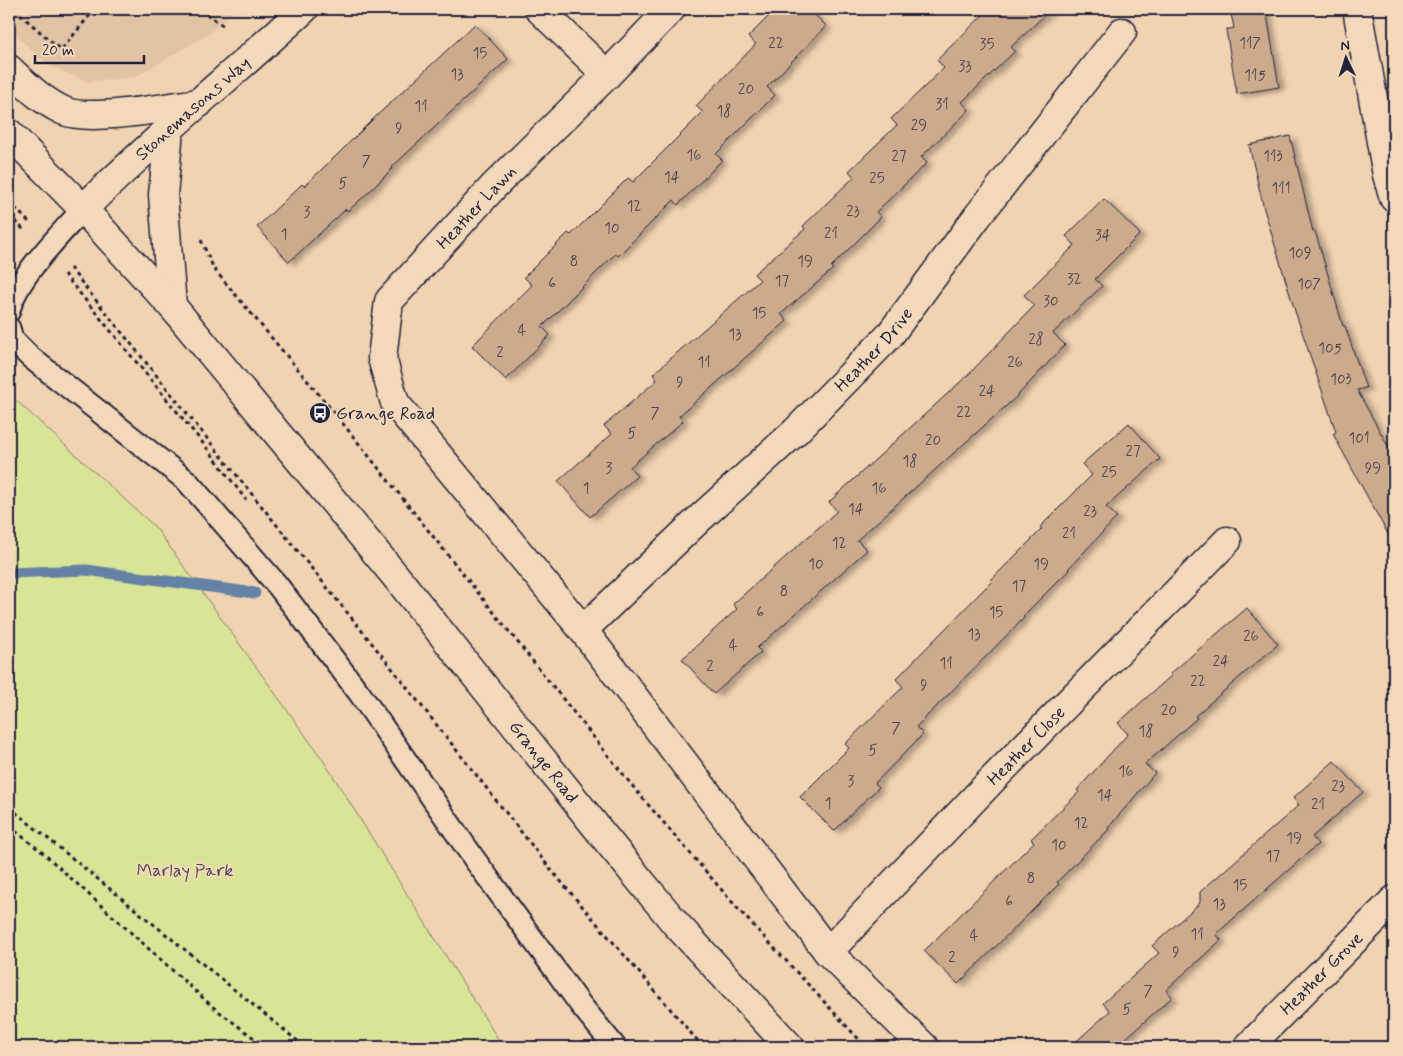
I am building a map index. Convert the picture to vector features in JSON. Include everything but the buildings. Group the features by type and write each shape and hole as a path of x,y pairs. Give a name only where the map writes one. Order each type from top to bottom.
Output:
{"street":[{"name":"Stonemasons Way","path":"83,209 132,162 304,9"},
{"path":"539,9 607,75"},
{"name":"Heather Lawn","path":"583,630 395,403 382,358 389,301 495,185 671,9"},
{"path":"1357,9 1387,175 1394,198"},
{"name":"Heather Drive","path":"583,630 698,520 796,431 889,336 977,217 1122,32"},
{"path":"9,69 41,98 66,112 93,116 199,103"},
{"path":"169,130 162,194 172,306"},
{"name":"Grange Road","path":"9,133 83,209 172,306 402,584 676,924 790,1047"},
{"name":"Heather Close","path":"828,952 999,773 1227,541"},
{"path":"583,630 828,952 924,1047"},
{"name":"Heather Grove","path":"1248,1047 1394,900"}],"lane":[{"path":"9,304 35,263 83,209"},
{"path":"9,328 12,339 30,357 187,481 278,586 360,694 475,860 580,1004 615,1047"}],"path":[{"path":"14,9 61,50 95,9"},
{"path":"200,9 225,27"},
{"path":"9,215 48,248 387,662 552,871 703,1047"},
{"path":"198,232 214,269 332,410 639,794 739,910 866,1047"},
{"path":"48,248 211,452 252,508"},
{"path":"9,807 305,1047"},
{"path":"9,826 42,852 213,1007 266,1047"}],"shaded area":[{"path":"9,9 235,9 209,34 135,77 88,82 48,65 9,29"}],"green space":[{"name":"Marlay Park","path":"9,394 156,528 323,760 503,1047 9,1047"}],"waterway":[{"path":"9,573 86,570 255,593"}],"place":[{"name":"Grange Road","path":"320,413"}]}
